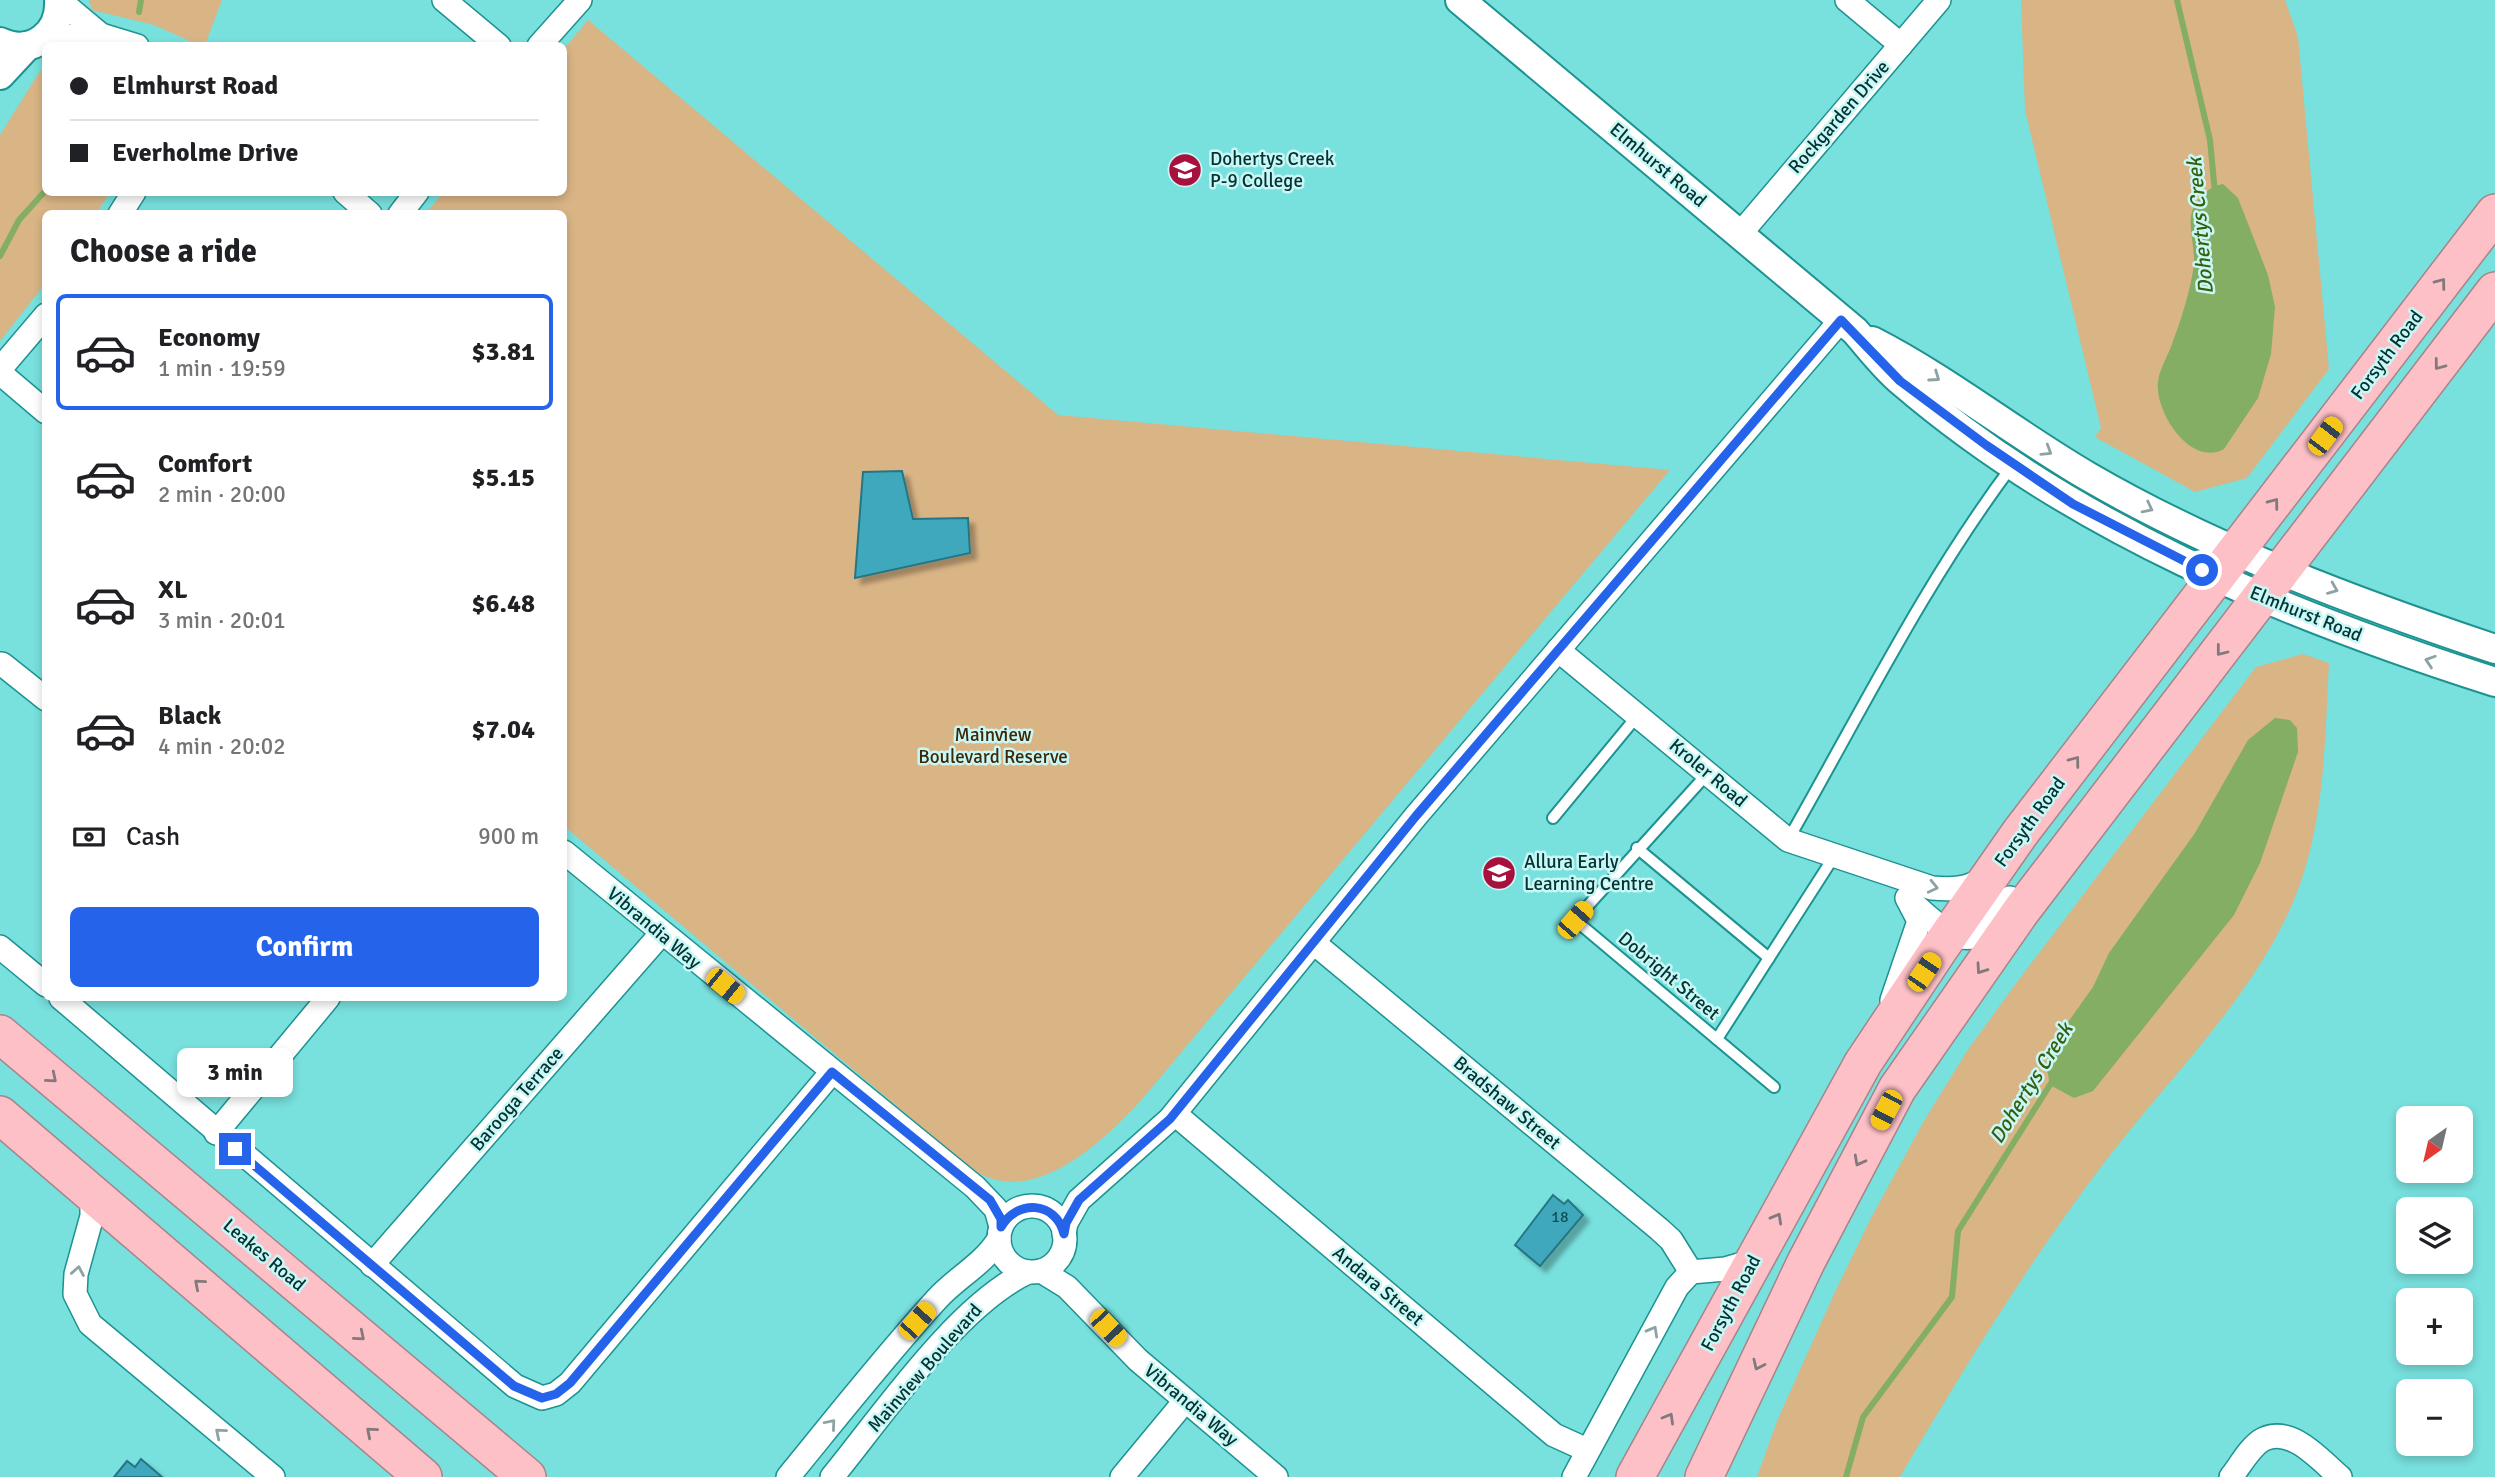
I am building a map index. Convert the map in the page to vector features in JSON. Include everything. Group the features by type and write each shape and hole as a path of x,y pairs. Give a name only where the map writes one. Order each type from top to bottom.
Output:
{"highway":[{"name":"Forsyth Road","path":"1635,1477 1863,1063 1951,933 1991,875 2495,213"},
{"path":"1704,1477 1806,1262 1897,1088 2021,911 2495,291"},
{"name":"Leakes Road","path":"0,1034 527,1477"},
{"path":"0,1115 423,1477"}],"street":[{"path":"59,0 101,35"},
{"path":"0,75 24,42 57,20 59,0"},
{"path":"444,0 494,42"},
{"path":"543,42 580,0"},
{"name":"Elmhurst Road","path":"1460,0 1848,326 1900,381 2073,504 2273,583 2403,653 2495,682"},
{"path":"1847,0 1901,45"},
{"name":"Rockgarden Drive","path":"1740,234 1939,0"},
{"path":"24,42 101,35 124,42"},
{"path":"350,196 365,210"},
{"path":"403,210 414,196"},
{"path":"42,320 0,371 42,408"},
{"path":"1094,1186 1059,1204 1031,1207 1010,1214 1000,1233 1007,1261 1035,1272 1057,1261 1064,1242 1066,1223 1079,1200 1132,1156 1175,1114 1416,816 1558,650 1848,326"},
{"name":"Elmhurst Road","path":"1848,326 1914,362 2000,422 2227,564"},
{"name":"Elmhurst Road","path":"2273,583 2420,624 2495,649"},
{"name":"Kroler Road","path":"1558,650 1788,840 1932,888 1953,890 1971,887 1991,875"},
{"path":"2,664 42,696"},
{"path":"1873,869 1951,933 1966,938 1978,935 2045,855 2127,774"},
{"name":"Vibrandia Way","path":"567,855 661,934 975,1187 996,1209 1000,1233"},
{"path":"1863,1063 1890,1006 1919,921 1908,899"},
{"name":"Barooga Terrace","path":"372,1265 661,934"},
{"name":"Bradshaw Street","path":"1314,943 1659,1229 1671,1240 1691,1272"},
{"path":"0,947 42,982"},
{"path":"64,1001 514,1386 542,1398 556,1394 570,1383 832,1072"},
{"path":"216,1133 326,1001"},
{"name":"Andara Street","path":"1175,1114 1554,1434 1587,1450"},
{"name":"Vibrandia Way","path":"975,1187 1031,1207"},
{"path":"92,1192 92,1216 75,1284 80,1307 90,1324 273,1477"},
{"path":"1031,1207 1055,1216 1064,1242"},
{"name":"Mainview Boulevard","path":"788,1477 940,1295 992,1251 1000,1233"},
{"name":"Vibrandia Way","path":"1064,1242 1076,1279 1108,1328"},
{"path":"1574,1477 1677,1287 1691,1272 1725,1269 1753,1261"},
{"name":"Vibrandia Way","path":"1035,1272 1067,1287 1185,1401 1276,1477"},
{"name":"Mainview Boulevard","path":"832,1477 967,1317 1003,1284 1035,1272"},
{"path":"1122,1477 1185,1401"},
{"path":"2231,1477 2264,1439 2278,1437 2298,1443 2340,1477"}],"lane":[{"path":"1788,840 1871,696 1919,603 2014,464"},
{"path":"1553,818 1638,715"},
{"name":"Dobright Street","path":"1708,773 1653,838 1637,848 1575,920 1774,1087"},
{"path":"1637,848 1769,958"},
{"name":"Dobright Street","path":"1717,1039 1835,855"}],"green space":[{"path":"89,0 222,0 206,42 192,42 154,25 92,10"},
{"path":"2021,0 2285,0 2298,37 2329,369 2247,478 2195,492 2095,437 2101,428 2025,110"},
{"name":"Mainview Boulevard Reserve","path":"588,20 1058,415 1670,470 1143,1098 1086,1151 1064,1166 1040,1177 1017,1182 993,1179 969,1167 567,829 567,210 428,210 440,196 567,196 567,45"},
{"path":"42,70 42,196 108,196 98,210 42,210 42,288 0,341 0,135"},
{"path":"2303,654 2329,663 2319,805 2308,860 2299,887 2261,962 2211,1033 2101,1167 2047,1242 1971,1358 1900,1477 1757,1477 1777,1421 1871,1218 1924,1121 1967,1051 2256,667"}],"water":[{"path":"2223,184 2238,198 2268,275 2275,307 2271,354 2258,398 2224,449 2211,453 2199,451 2187,444 2168,421 2158,393 2158,381 2180,323 2191,283 2194,252 2191,216 2203,195"},
{"path":"2275,718 2290,720 2297,728 2298,752 2260,863 2234,915 2093,1091 2074,1098 2050,1085 2046,1064 2056,1039 2093,987 2109,953 2195,833 2248,740"}],"building":[{"path":"902,471 913,519 968,518 970,553 855,578 863,472"},
{"path":"1553,1195 1564,1204 1568,1200 1583,1215 1540,1266 1515,1245"},
{"path":"141,1459 162,1477 114,1477 127,1461 135,1467"}],"waterway":[{"path":"139,12 141,0"},
{"name":"Dohertys Creek","path":"2177,0 2210,140 2215,193"},
{"path":"0,256 19,220 42,194"},
{"name":"Dohertys Creek","path":"1846,1477 1863,1417 1952,1297 1958,1231 2053,1080"}],"place":[{"name":"Dohertys Creek P-9 College","path":"1185,170"},
{"name":"Allura Early Learning Centre","path":"1499,873"}],"route":[{"path":"235,1149 514,1386 542,1398 556,1394 570,1383 832,1072 990,1200 1001,1219 1001,1227 1010,1214 1017,1210 1037,1207 1055,1216 1064,1234 1066,1223 1079,1200 1132,1156 1170,1119 1416,816 1841,320 1900,381 1986,445 2073,504 2202,570"}]}
